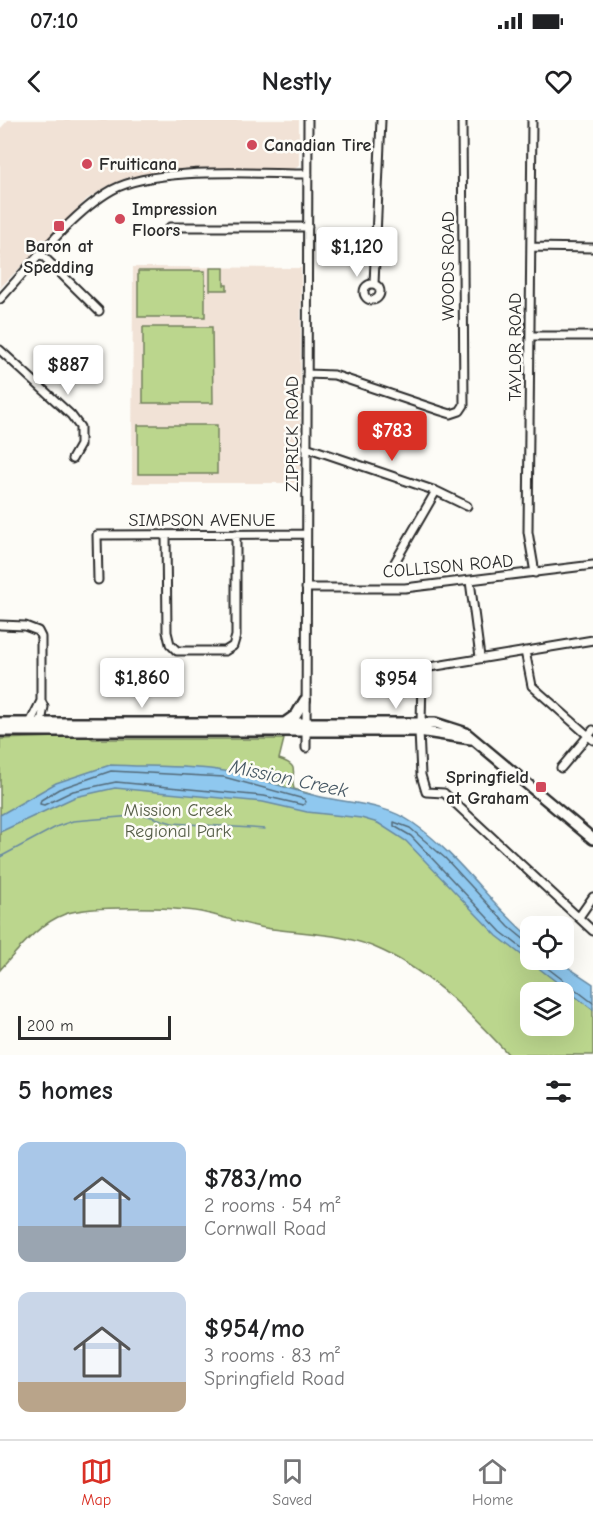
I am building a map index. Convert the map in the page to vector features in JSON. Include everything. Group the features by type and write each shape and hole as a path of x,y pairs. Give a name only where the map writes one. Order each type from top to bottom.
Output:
{"main road":[{"path":"284,723 296,715 305,700"},
{"path":"0,723 30,723 40,727 420,728 473,740 509,766 593,839"},
{"path":"0,731 40,727 284,723 305,727"}],"street":[{"name":"ZIPRICK ROAD","path":"306,748 308,120"},
{"path":"374,284 381,120"},
{"name":"WOODS ROAD","path":"307,374 334,375 451,414 460,411 464,405 462,120"},
{"name":"TAYLOR ROAD","path":"532,120 528,532 535,573"},
{"path":"0,299 41,254 92,204 112,190 145,177 308,174"},
{"path":"170,227 308,227"},
{"path":"531,247 593,248"},
{"path":"41,254 99,311"},
{"path":"531,336 593,336"},
{"path":"0,350 71,415 81,428 80,445 72,459"},
{"path":"306,447 436,491 467,506"},
{"path":"395,562 436,491"},
{"path":"166,535 167,632 170,644 177,651 225,651 233,646 236,636 236,534"},
{"name":"SIMPSON AVENUE","path":"98,580 97,535 306,534"},
{"name":"COLLISON ROAD","path":"306,588 405,588 593,565"},
{"path":"470,581 480,657"},
{"path":"0,626 25,626 38,631 41,637 40,701 30,723"},
{"path":"593,640 424,668 420,728 421,775 426,792 444,793 593,931"},
{"path":"525,651 532,686 591,736 561,768"},
{"path":"40,701 44,707 40,727"},
{"path":"579,917 593,897"}],"shaded area":[{"path":"8,120 299,120 299,165 293,171 159,172 126,178 87,199 0,288 0,129"},
{"path":"133,267 301,268 300,483 132,483"}],"green space":[{"path":"210,268 224,268 224,285 227,285 227,290 210,290"},
{"path":"138,271 205,271 205,317 138,317"},
{"path":"143,327 212,327 213,403 143,403"},
{"path":"138,425 217,425 217,474 138,474"},
{"name":"Mission Creek Regional Park","path":"87,736 93,739 284,739 279,759 293,768 294,789 310,794 310,803 372,820 406,836 520,951 520,970 544,970 560,982 520,982 520,1036 574,1036 574,993 593,1007 593,1055 509,1055 451,997 418,971 383,951 343,938 263,928 201,912 132,908 93,909 65,914 46,924 0,970 0,739"}],"water":[{"name":"Mission Creek","path":"110,765 210,769 248,776 317,796 390,811 402,816 430,836 520,928 520,954 497,936 406,841 378,823 361,818 307,812 263,802 115,788 75,797 0,832 0,815 56,783"},
{"name":"Mission Creek","path":"541,970 572,970 593,984 593,1010 574,995 574,982 557,982"}],"waterway":[{"path":"0,857 58,826 73,821 145,815 172,823 265,829"}],"place":[{"name":"Canadian Tire","path":"252,145"},
{"name":"Fruiticana","path":"87,164"},
{"name":"Impression Floors","path":"120,219"},
{"name":"Baron at Spedding","path":"59,226"},
{"name":"Springfield at Graham","path":"541,787"}]}
